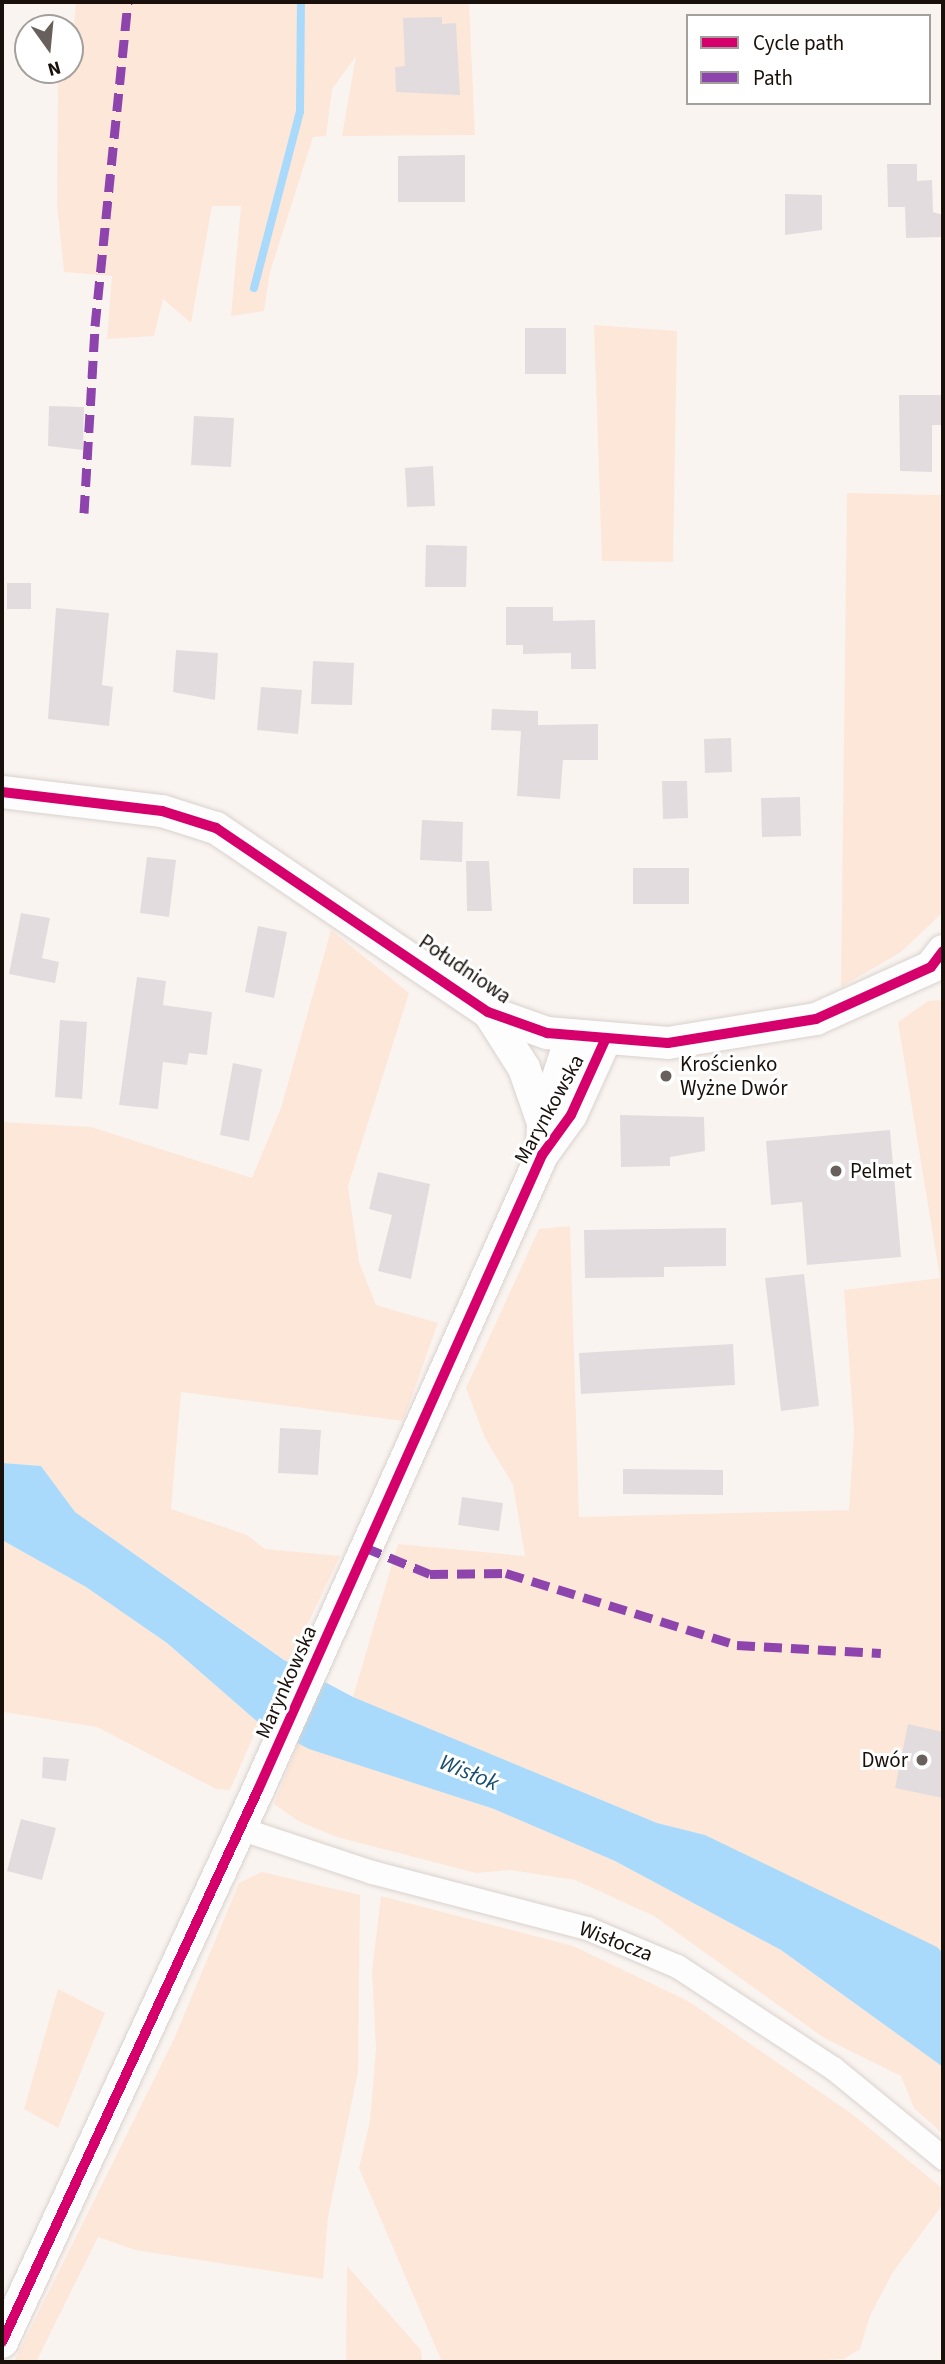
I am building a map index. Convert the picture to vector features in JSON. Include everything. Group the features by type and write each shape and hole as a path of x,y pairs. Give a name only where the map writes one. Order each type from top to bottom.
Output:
{"street":[{"name":"Południowa","path":"2,792 162,811 216,828 488,1012 514,1024 595,1039 681,1041 816,1019 939,965"},
{"name":"Marynkowska","path":"488,1012 515,1049 543,1123 542,1156"},
{"name":"Marynkowska","path":"2,2342 258,1790 542,1156 571,1115 595,1039"},
{"path":"543,1123 565,1056 595,1039"},
{"name":"Wisłocza","path":"239,1828 372,1872 587,1928 677,1966 833,2068 943,2158"}],"shaded area":[{"path":"76,2 469,2 475,135 342,136 356,56 332,89 326,136 313,137 270,272 264,311 231,316 241,206 212,206 191,323 163,299 154,336 107,339 112,276 64,272 57,205 58,84 84,84 84,14 75,14"},
{"path":"594,325 677,331 673,562 602,561"},
{"path":"847,493 943,495 943,912 901,952 841,987"},
{"path":"331,930 409,993 348,1186 359,1262 376,1305 438,1323 403,1421 181,1392 171,1509 247,1535 265,1549 340,1556 289,1663 75,1512 41,1466 2,1463 2,1122 91,1127 252,1178 281,1108"},
{"path":"943,1000 943,1953 705,1835 657,1823 353,1697 398,1544 525,1556 513,1485 485,1438 466,1388 539,1229 570,1226 579,1517 849,1510 854,1431 844,1290 940,1278 898,1022 928,1001"},
{"path":"2,1540 86,1587 167,1643 259,1723 230,1790 216,1789 97,1727 4,1712"},
{"path":"298,1743 494,1809 615,1861 781,1950 943,2067 943,2134 914,2108 901,2076 824,2038 654,1916 575,1880 510,1870 476,1873 337,1837 298,1821 274,1804"},
{"path":"262,1872 360,1895 358,2072 328,2217 323,2279 135,2250 98,2237 36,2362 14,2362 174,2039 239,1883"},
{"path":"381,1896 573,1946 688,2001 852,2114 943,2189 943,2204 893,2272 870,2316 860,2349 844,2359 784,2362 442,2362 359,2168 370,2121 376,2049 372,1971"},
{"path":"58,1989 105,2013 58,2128 24,2109"},
{"path":"347,2266 421,2350 422,2362 346,2362"}],"water":[{"name":"Wisłok","path":"2,1463 41,1466 75,1512 284,1660 353,1697 657,1823 705,1835 937,1947 943,1953 943,2067 781,1950 615,1861 494,1809 309,1749 259,1723 167,1643 86,1587 2,1540"}],"building":[{"path":"442,17 442,24 456,23 460,95 396,92 395,67 405,66 403,18"},
{"path":"465,155 465,202 398,202 398,156"},
{"path":"887,164 917,164 917,181 932,180 933,212 943,215 943,237 906,238 905,207 888,207"},
{"path":"785,194 822,195 822,230 785,235"},
{"path":"525,328 566,328 566,374 525,374"},
{"path":"899,395 943,395 943,425 932,425 932,472 900,471"},
{"path":"49,406 84,407 83,450 48,446"},
{"path":"194,416 234,418 231,467 191,465"},
{"path":"433,466 435,506 407,507 405,468"},
{"path":"426,545 467,546 466,587 425,587"},
{"path":"7,583 31,583 31,609 7,609"},
{"path":"506,607 553,607 553,621 595,620 596,669 571,669 571,653 523,654 523,645 506,645"},
{"path":"56,608 109,613 102,685 113,687 109,726 48,719"},
{"path":"176,650 218,653 215,700 173,692"},
{"path":"313,661 354,663 352,705 311,704"},
{"path":"261,687 302,690 298,734 257,730"},
{"path":"492,709 538,711 538,725 598,724 598,760 563,760 560,799 517,796 521,731 491,730"},
{"path":"731,738 732,772 705,773 704,739"},
{"path":"662,781 687,781 688,818 663,819"},
{"path":"800,797 801,836 762,837 761,798"},
{"path":"422,820 463,822 462,862 420,860"},
{"path":"147,857 176,860 169,917 140,913"},
{"path":"466,861 489,861 492,911 467,911"},
{"path":"633,868 689,868 689,904 633,904"},
{"path":"21,913 50,918 42,958 59,962 55,983 9,974"},
{"path":"258,926 287,932 274,998 245,992"},
{"path":"137,977 166,981 163,1005 212,1012 207,1055 189,1053 187,1065 163,1062 158,1109 119,1105"},
{"path":"60,1020 87,1022 82,1099 55,1097"},
{"path":"233,1063 262,1069 249,1141 220,1135"},
{"path":"620,1115 704,1117 705,1151 670,1157 670,1166 621,1167"},
{"path":"890,1130 901,1257 807,1265 802,1202 771,1205 766,1141"},
{"path":"378,1172 430,1184 411,1279 378,1271 392,1215 369,1209"},
{"path":"726,1228 726,1266 664,1267 664,1277 585,1278 584,1230"},
{"path":"804,1274 819,1406 781,1411 765,1278"},
{"path":"733,1344 735,1385 581,1394 579,1353"},
{"path":"280,1428 321,1430 318,1475 278,1473"},
{"path":"623,1469 723,1470 723,1495 623,1494"},
{"path":"462,1497 503,1503 499,1531 458,1525"},
{"name":"Dwór","path":"908,1724 943,1732 943,1798 895,1788"},
{"path":"43,1757 69,1759 66,1781 42,1778"},
{"path":"21,1819 56,1828 42,1880 7,1871"}],"waterway":[{"path":"254,288 300,112 301,2"}],"marked path":[{"path":"84,513 95,326 128,2"},
{"path":"364,1547 430,1574 506,1573 737,1645 881,1653"}],"cycle path":[{"path":"2,792 162,811 216,828 488,1012 547,1033 668,1043 816,1019 931,967 943,951"},
{"path":"2,2342 258,1790 542,1155 571,1115 605,1040"}],"place":[{"name":"Krościenko Wyżne Dwór","path":"666,1076"},
{"name":"Pelmet","path":"836,1171"},
{"name":"Dwór","path":"922,1760"}]}
